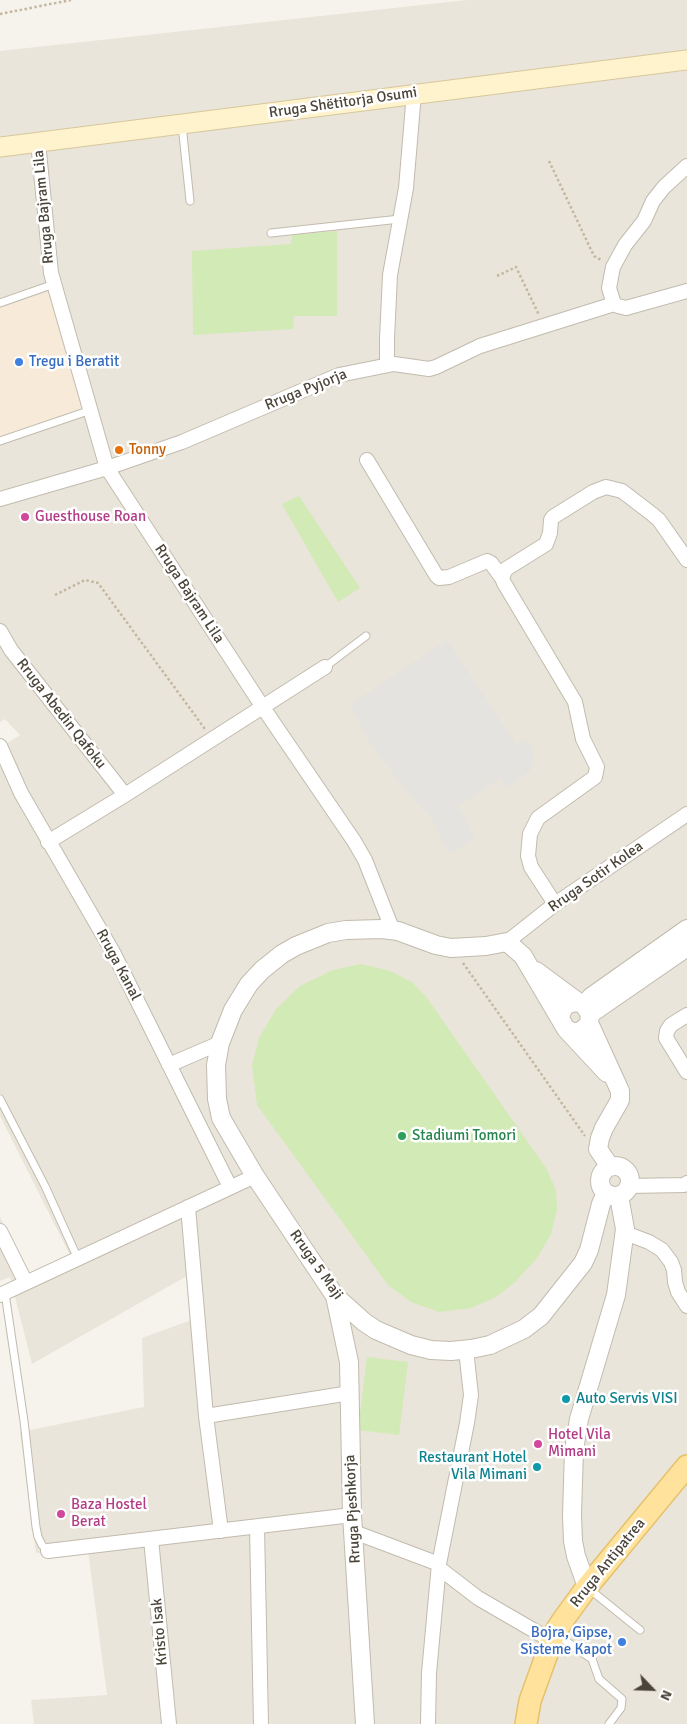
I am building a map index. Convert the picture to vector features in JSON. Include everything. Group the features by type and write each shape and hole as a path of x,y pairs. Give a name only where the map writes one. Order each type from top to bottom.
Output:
{"main road":[{"name":"Rruga Shëtitorja Osumi","path":"0,147 182,125 414,93 687,60"},
{"name":"Rruga Antipatrea","path":"526,1724 530,1701 553,1637 587,1587 687,1466"}],"street":[{"path":"388,365 386,339 390,275 408,170 414,93"},
{"name":"Rruga Bajram Lila","path":"38,142 50,273 107,468 262,706 354,841 365,860 392,931"},
{"path":"687,166 670,180 658,194 644,221 625,245 613,267 609,288 614,304 622,308 635,307 687,291"},
{"name":"Rruga Pyjorja","path":"0,499 107,468 203,433 331,377 388,365 400,364 423,368 436,367 480,346 614,304"},
{"path":"367,460 439,578 449,577 487,561 492,562 575,702 583,739 597,767 595,777 538,818 530,834 528,856 531,867 555,904"},
{"path":"502,578 506,569 546,544 550,533 551,520 554,517 593,492 606,487 622,491 659,520 687,560"},
{"name":"Rruga Abedin Qafoku","path":"0,630 11,650 125,795"},
{"path":"48,842 325,667"},
{"name":"Rruga Kanal","path":"0,746 21,794 114,954 230,1187"},
{"name":"Rruga Sotir Kolea","path":"507,942 555,904 687,814"},
{"name":"Rruga 5 Maji","path":"507,942 478,947 451,948 392,931 362,929 328,933 304,942 282,954 262,970 240,997 226,1025 220,1043 216,1078 217,1099 221,1118 255,1176 335,1296 364,1322 376,1330 394,1339 431,1350 466,1350 490,1345 524,1329 541,1316 583,1263 589,1250 601,1204 618,1192"},
{"path":"585,1011 571,1003 562,1011 563,1024 573,1032 579,1032 585,1028 585,1011 591,997 687,929"},
{"path":"507,942 523,956 563,1024 617,1084"},
{"path":"585,1011 687,947"},
{"path":"528,965 585,1011 617,1084 620,1100 604,1128 598,1149 610,1167"},
{"path":"687,1015 671,1025 667,1031 666,1038 687,1072"},
{"path":"169,1065 220,1043"},
{"path":"618,1192 630,1180 623,1168 610,1167 601,1176 602,1189 618,1192 686,1186"},
{"path":"2,1294 255,1176"},
{"path":"587,1587 576,1556 574,1541 572,1514 574,1450 579,1419 616,1295 625,1233 624,1216 618,1192"},
{"path":"188,1207 206,1416 220,1531"},
{"path":"0,1231 26,1283"},
{"path":"625,1233 649,1242 662,1250 671,1262 674,1270 674,1282 687,1306"},
{"name":"Rruga Pjeshkorja","path":"335,1296 349,1362 353,1523 365,1724"},
{"path":"428,1724 429,1673 439,1566 467,1422 470,1395 466,1350"},
{"path":"206,1416 350,1393"},
{"path":"48,1551 257,1527 353,1523 439,1566 478,1598 553,1637"},
{"path":"257,1527 261,1724"},
{"name":"Kristo Isak","path":"151,1539 169,1724"}],"lane":[{"path":"182,125 190,200"},
{"path":"271,233 400,220"},
{"path":"0,303 54,284"},
{"path":"0,440 91,410"},
{"path":"325,667 366,636"},
{"path":"0,1099 45,1186 78,1259"},
{"path":"2,1294 24,1421 36,1527 38,1537 48,1551"},
{"path":"587,1587 640,1630"},
{"path":"553,1637 592,1659 599,1679 622,1699 620,1708 609,1724"}],"path":[{"path":"0,14 70,0"},
{"path":"549,161 594,256 613,267"},
{"path":"497,276 516,266 544,325"},
{"path":"55,595 85,580 98,582 212,739"},
{"path":"451,948 589,1143 598,1149"}],"shaded area":[{"path":"467,0 687,0 687,1724 34,1724 31,1700 107,1695 88,1551 36,1553 20,1432 144,1407 142,1338 197,1318 194,1272 32,1364 10,1277 0,1281 0,1217 29,1275 70,1255 0,1116 0,748 20,735 5,719 0,722 0,51"},
{"path":"50,291 87,409 0,437 0,308"},
{"path":"447,640 516,745 526,739 531,746 534,759 530,771 506,788 500,778 458,806 475,838 450,854 431,817 407,792 371,744 350,705"}],"green space":[{"path":"337,231 337,316 294,316 293,329 193,335 192,251 291,244 292,235"},
{"path":"299,496 360,588 338,602 282,504"},
{"name":"Stadiumi Tomori","path":"361,964 390,971 412,982 427,998 546,1168 556,1190 557,1210 551,1234 537,1258 514,1283 496,1297 471,1308 439,1312 411,1302 388,1285 257,1105 252,1065 259,1038 276,1009 300,986 333,970"},
{"path":"367,1357 408,1362 399,1435 358,1430"}],"place":[{"name":"Tregu i Beratit","path":"19,362"},
{"name":"Tonny","path":"119,450"},
{"name":"Guesthouse Roan","path":"25,517"},
{"name":"Stadiumi Tomori","path":"402,1136"},
{"name":"Auto Servis VISI","path":"566,1399"},
{"name":"Hotel Vila Mimani","path":"538,1444"},
{"name":"Restaurant Hotel Vila Mimani","path":"537,1467"},
{"name":"Baza Hostel Berat","path":"61,1514"},
{"name":"Bojra, Gipse, Sisteme Kapot","path":"622,1642"}]}
